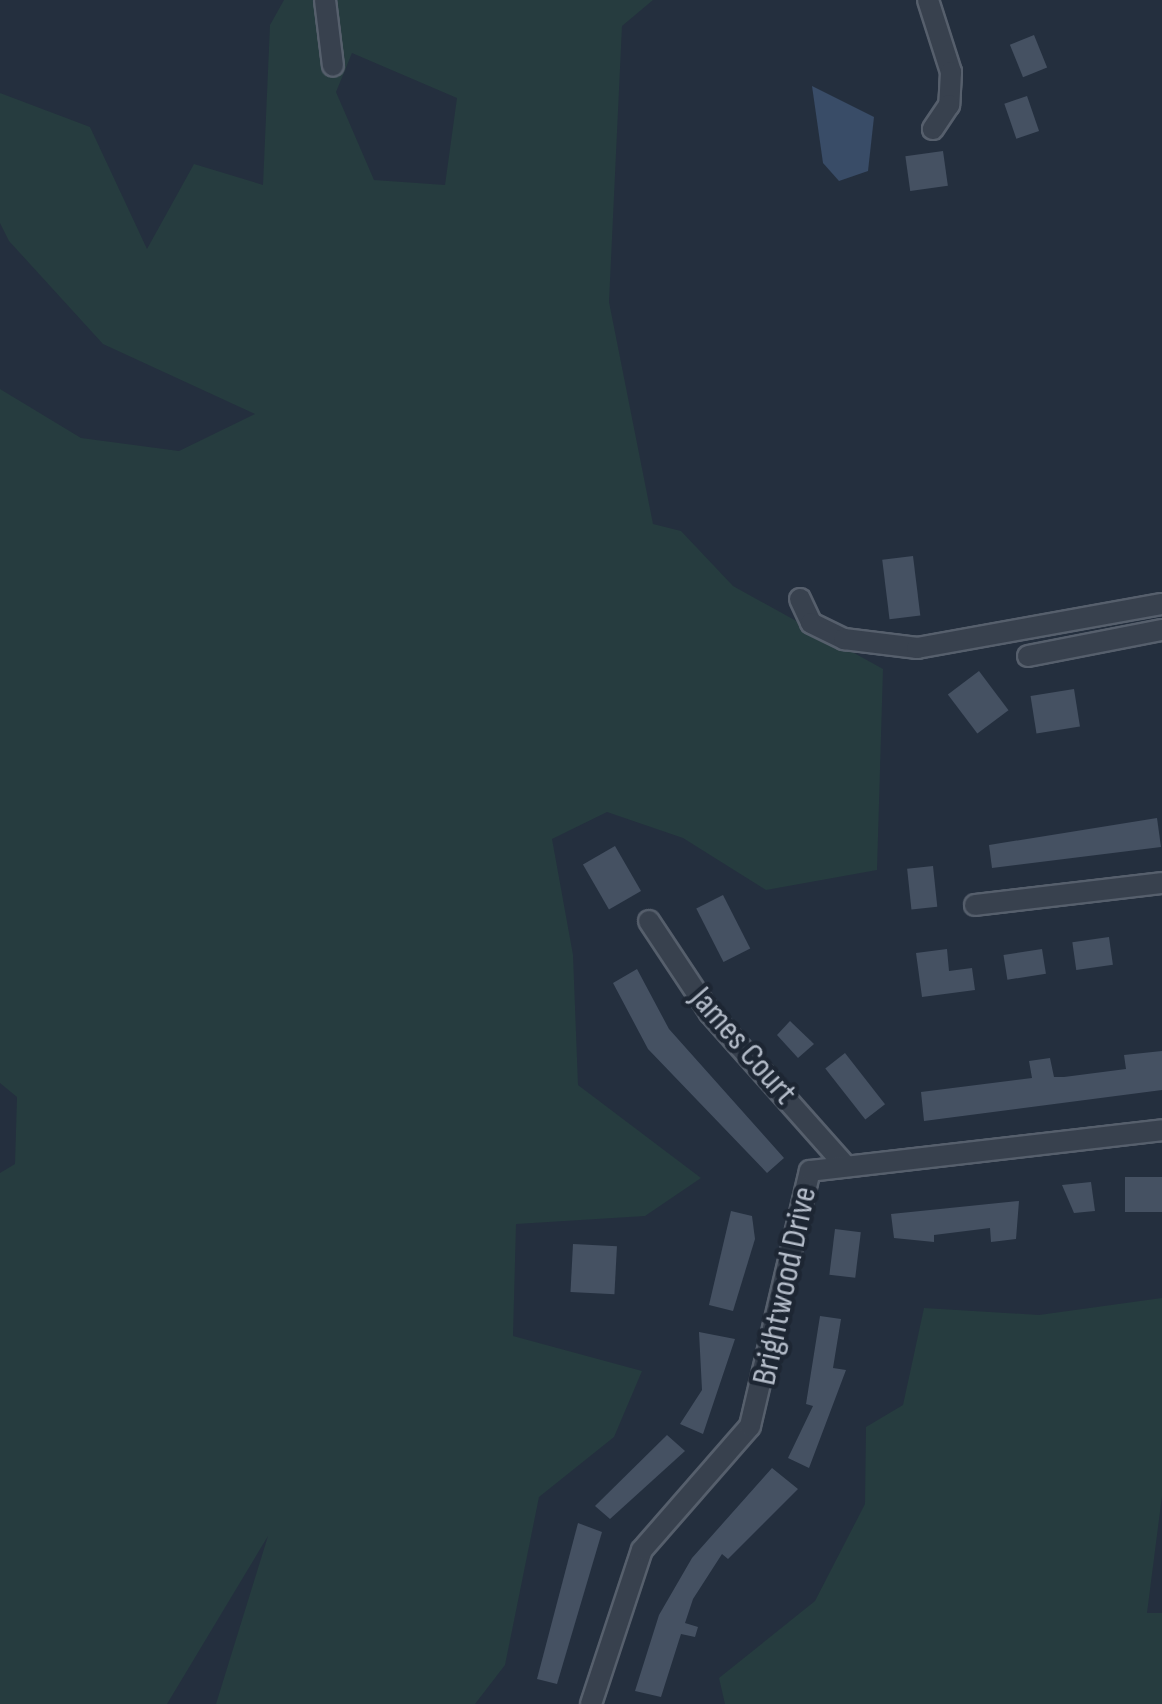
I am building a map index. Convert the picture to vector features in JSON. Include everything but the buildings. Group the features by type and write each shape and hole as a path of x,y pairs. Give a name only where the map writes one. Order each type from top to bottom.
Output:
{"street":[{"path":"325,0 333,66"},
{"path":"928,0 951,72 950,104 933,129"},
{"path":"800,599 811,623 844,639 916,648 1162,604"},
{"path":"1028,656 1162,630"},
{"path":"975,905 1162,883"},
{"name":"James Court","path":"649,921 710,1013 845,1164"},
{"name":"Brightwood Drive","path":"591,1704 642,1550 750,1426 804,1181 845,1164 1162,1130"}],"green space":[{"path":"284,0 653,0 622,26 609,302 653,524 681,531 733,586 883,669 877,870 766,890 683,838 607,812 552,839 573,955 578,1085 701,1178 645,1216 516,1224 513,1336 642,1371 614,1437 539,1497 505,1665 475,1704 216,1704 268,1536 167,1704 0,1704 0,1173 15,1164 17,1097 0,1083 0,389 81,438 179,451 255,414 103,344 9,241 0,223 0,93 90,127 147,249 194,164 263,185 270,25","holes":["352,53 457,98 445,185 374,180 336,92"]},
{"path":"1162,1298 1162,1496 1147,1613 1162,1613 1162,1704 725,1704 719,1678 815,1601 865,1504 866,1427 903,1405 924,1308 1039,1315"}],"water":[{"path":"812,86 874,117 868,171 839,181 823,163"}]}
